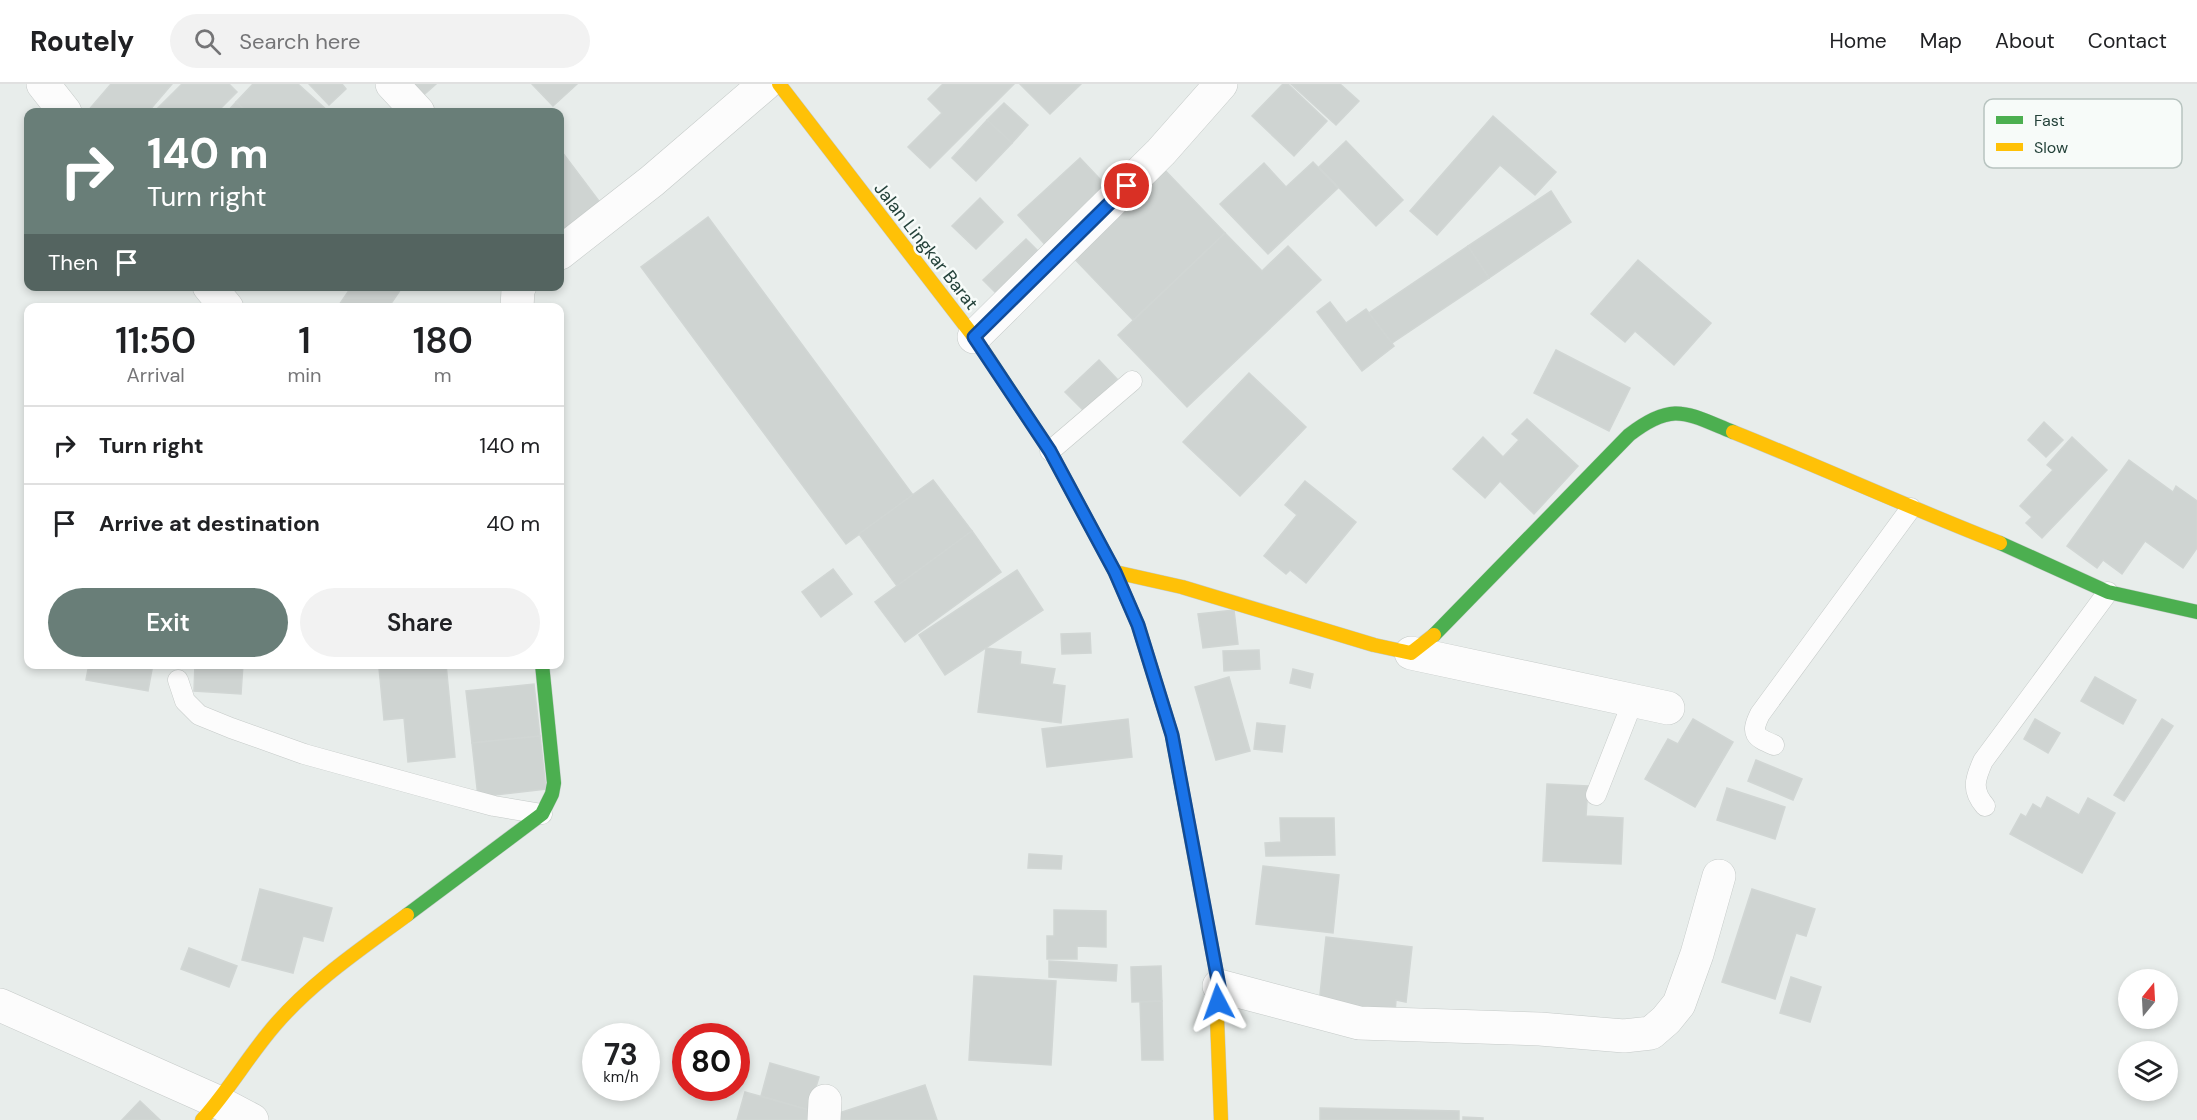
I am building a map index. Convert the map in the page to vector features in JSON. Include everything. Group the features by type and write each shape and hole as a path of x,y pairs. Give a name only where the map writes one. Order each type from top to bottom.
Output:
{"main road":[{"name":"Jalan Lingkar Barat","path":"779,84 974,337 1050,451 1115,572 1138,625 1172,735 1219,986 1217,1017 1221,1120"},
{"path":"1115,572 1182,587 1344,636 1411,653 1442,628 1629,435 1659,414 1677,412 1697,417 1826,469 1911,508 2012,548 2108,592 2197,612"},
{"path":"210,1111 276,1025 321,979 542,814 552,794 554,783 543,669"}],"street":[{"path":"43,84 62,108"},
{"path":"392,84 414,108"},
{"path":"564,250 652,181 765,84"},
{"path":"974,337 1161,152 1221,84"},
{"path":"213,291 223,303"},
{"path":"1411,653 1668,708"},
{"path":"1219,986 1359,1023 1540,1029 1624,1036 1651,1033 1680,1004 1719,876"},
{"path":"0,1005 210,1111 252,1120"}],"lane":[{"path":"1050,451 1132,381"},
{"path":"1774,745 1757,737 1755,733 1754,728 1760,714 1911,508"},
{"path":"1985,806 1975,791 1977,774 1983,761 2108,592"},
{"path":"178,680 185,701 199,715 231,728 304,753 494,806 542,814"},
{"path":"1596,795 1633,701"}],"building":[{"path":"111,84 172,84 151,108 90,108"},
{"path":"182,84 229,84 237,92 221,108 158,108"},
{"path":"253,84 298,84 325,108 243,108 236,102"},
{"path":"309,84 342,84 346,89 329,105"},
{"path":"404,84 436,84 418,100"},
{"path":"532,84 577,84 553,106"},
{"path":"943,84 1014,84 930,168 908,147 942,113 928,99"},
{"path":"1020,84 1081,84 1050,114"},
{"path":"1283,84 1288,84 1327,121 1294,156 1252,116"},
{"path":"1291,84 1340,84 1359,101 1336,125"},
{"path":"236,102 243,108 231,108"},
{"path":"1004,103 1028,125 1012,143 987,120"},
{"path":"1493,116 1556,172 1535,195 1500,165 1437,235 1410,211"},
{"path":"987,120 1012,143 976,181 952,158"},
{"path":"1346,141 1403,200 1376,226 1319,167"},
{"path":"564,155 608,213 570,241 564,233"},
{"path":"1080,158 1113,193 1051,251 1018,215"},
{"path":"1313,162 1338,188 1268,254 1220,204 1264,163 1286,187"},
{"path":"1159,164 1225,233 1133,320 1067,251"},
{"path":"1551,191 1571,222 1489,278 1468,246"},
{"path":"980,198 1003,222 976,249 952,226"},
{"path":"708,217 913,495 846,544 641,267"},
{"path":"1225,233 1262,271 1288,246 1321,280 1187,407 1118,335"},
{"path":"1026,239 1045,258 1002,299 983,280"},
{"path":"1468,246 1489,278 1392,343 1369,313"},
{"path":"1638,260 1711,323 1674,365 1635,331 1625,342 1591,314"},
{"path":"349,291 400,291 391,303 340,303"},
{"path":"1330,302 1346,323 1366,309 1394,346 1362,371 1317,312"},
{"path":"1556,350 1630,388 1609,431 1534,393"},
{"path":"1099,360 1117,379 1084,411 1065,392"},
{"path":"1249,373 1306,427 1240,496 1183,442"},
{"path":"1527,419 1578,466 1534,514 1500,481 1485,498 1453,469 1483,437 1503,457 1519,440 1512,434"},
{"path":"2044,422 2063,440 2046,457 2028,440"},
{"path":"2072,437 2107,470 2042,538 2026,523 2032,517 2020,506 2053,470 2047,465"},
{"path":"2129,460 2173,492 2176,486 2197,501 2197,548 2183,568 2145,541 2122,574 2103,560 2097,568 2067,546"},
{"path":"933,480 972,531 897,586 859,534"},
{"path":"1305,481 1356,522 1306,583 1290,570 1286,574 1264,556 1297,515 1285,505"},
{"path":"972,531 1001,572 905,642 875,602"},
{"path":"833,569 852,594 821,617 802,592"},
{"path":"1017,570 1043,610 945,675 919,635"},
{"path":"1234,610 1238,644 1203,648 1198,614"},
{"path":"1090,633 1091,653 1062,654 1061,634"},
{"path":"986,648 1021,652 1020,664 1055,669 1052,684 1065,686 1061,723 978,712"},
{"path":"1259,650 1260,669 1224,671 1223,651"},
{"path":"88,669 152,669 148,691 86,680"},
{"path":"195,669 243,669 241,694 194,691"},
{"path":"379,669 446,669 455,757 408,762 404,718 384,720"},
{"path":"1293,669 1313,674 1310,688 1290,683"},
{"path":"1229,677 1250,751 1216,760 1195,687"},
{"path":"2095,677 2136,700 2123,724 2081,701"},
{"path":"534,684 540,736 472,743 466,691"},
{"path":"1128,719 1132,757 1047,767 1042,729"},
{"path":"1693,719 1733,742 1695,807 1645,779 1668,739 1678,744"},
{"path":"2035,719 2060,733 2048,753 2024,739"},
{"path":"2162,719 2173,726 2124,801 2114,795"},
{"path":"1257,723 1285,726 1282,752 1254,749"},
{"path":"540,736 546,789 478,797 472,743"},
{"path":"1756,760 1802,779 1793,800 1748,781"},
{"path":"1547,784 1588,786 1586,816 1623,818 1621,864 1543,861"},
{"path":"1727,788 1785,807 1775,839 1717,820"},
{"path":"2047,797 2079,815 2088,798 2115,813 2082,873 2010,834 2021,814 2026,817 2033,804 2041,809"},
{"path":"1280,818 1334,818 1335,855 1266,856 1265,843 1281,842"},
{"path":"1029,854 1062,856 1061,869 1028,868"},
{"path":"1263,866 1339,875 1333,933 1256,924"},
{"path":"260,889 332,908 323,941 303,936 293,973 242,960"},
{"path":"1752,889 1815,909 1806,936 1796,933 1775,999 1722,982"},
{"path":"1054,910 1106,911 1106,947 1077,946 1077,959 1047,959 1047,936 1054,936"},
{"path":"1326,937 1412,947 1406,1002 1396,1000 1395,1013 1319,1004"},
{"path":"189,948 237,966 229,987 181,969"},
{"path":"1049,961 1117,965 1116,981 1049,977"},
{"path":"1161,966 1162,1001 1132,1002 1131,967"},
{"path":"974,976 1056,981 1051,1065 969,1060"},
{"path":"1791,977 1821,987 1810,1022 1780,1013"},
{"path":"1162,1001 1163,1060 1142,1060 1140,1002"},
{"path":"770,1063 819,1077 809,1110 761,1096"},
{"path":"925,1085 937,1120 838,1120 836,1114"},
{"path":"750,1093 816,1112 814,1120 737,1120 742,1101 750,1101"},
{"path":"140,1101 160,1120 122,1120"},
{"path":"1320,1108 1459,1111 1459,1120 1320,1120"},
{"path":"1463,1117 1483,1118 1483,1120 1463,1120"}],"traffic: fast":[{"path":"989,359 1050,451 1115,572 1138,625 1172,735 1187,816"},
{"path":"1434,635 1629,435 1644,424 1669,414 1680,414 1733,432"},
{"path":"2000,543 2108,592 2197,612"},
{"path":"407,915 542,814 552,794 554,783 543,669"}],"traffic: slow":[{"path":"779,84 989,359"},
{"path":"1733,432 2000,543"},
{"path":"1115,572 1182,587 1374,645 1411,653 1434,635"},
{"path":"1187,816 1219,986 1217,1018 1221,1120"},
{"path":"202,1120 266,1036 290,1009 338,966 407,915"}],"route":[{"path":"1127,186 974,337 1050,451 1115,572 1138,625 1172,735 1219,986 1218,1002"}]}
